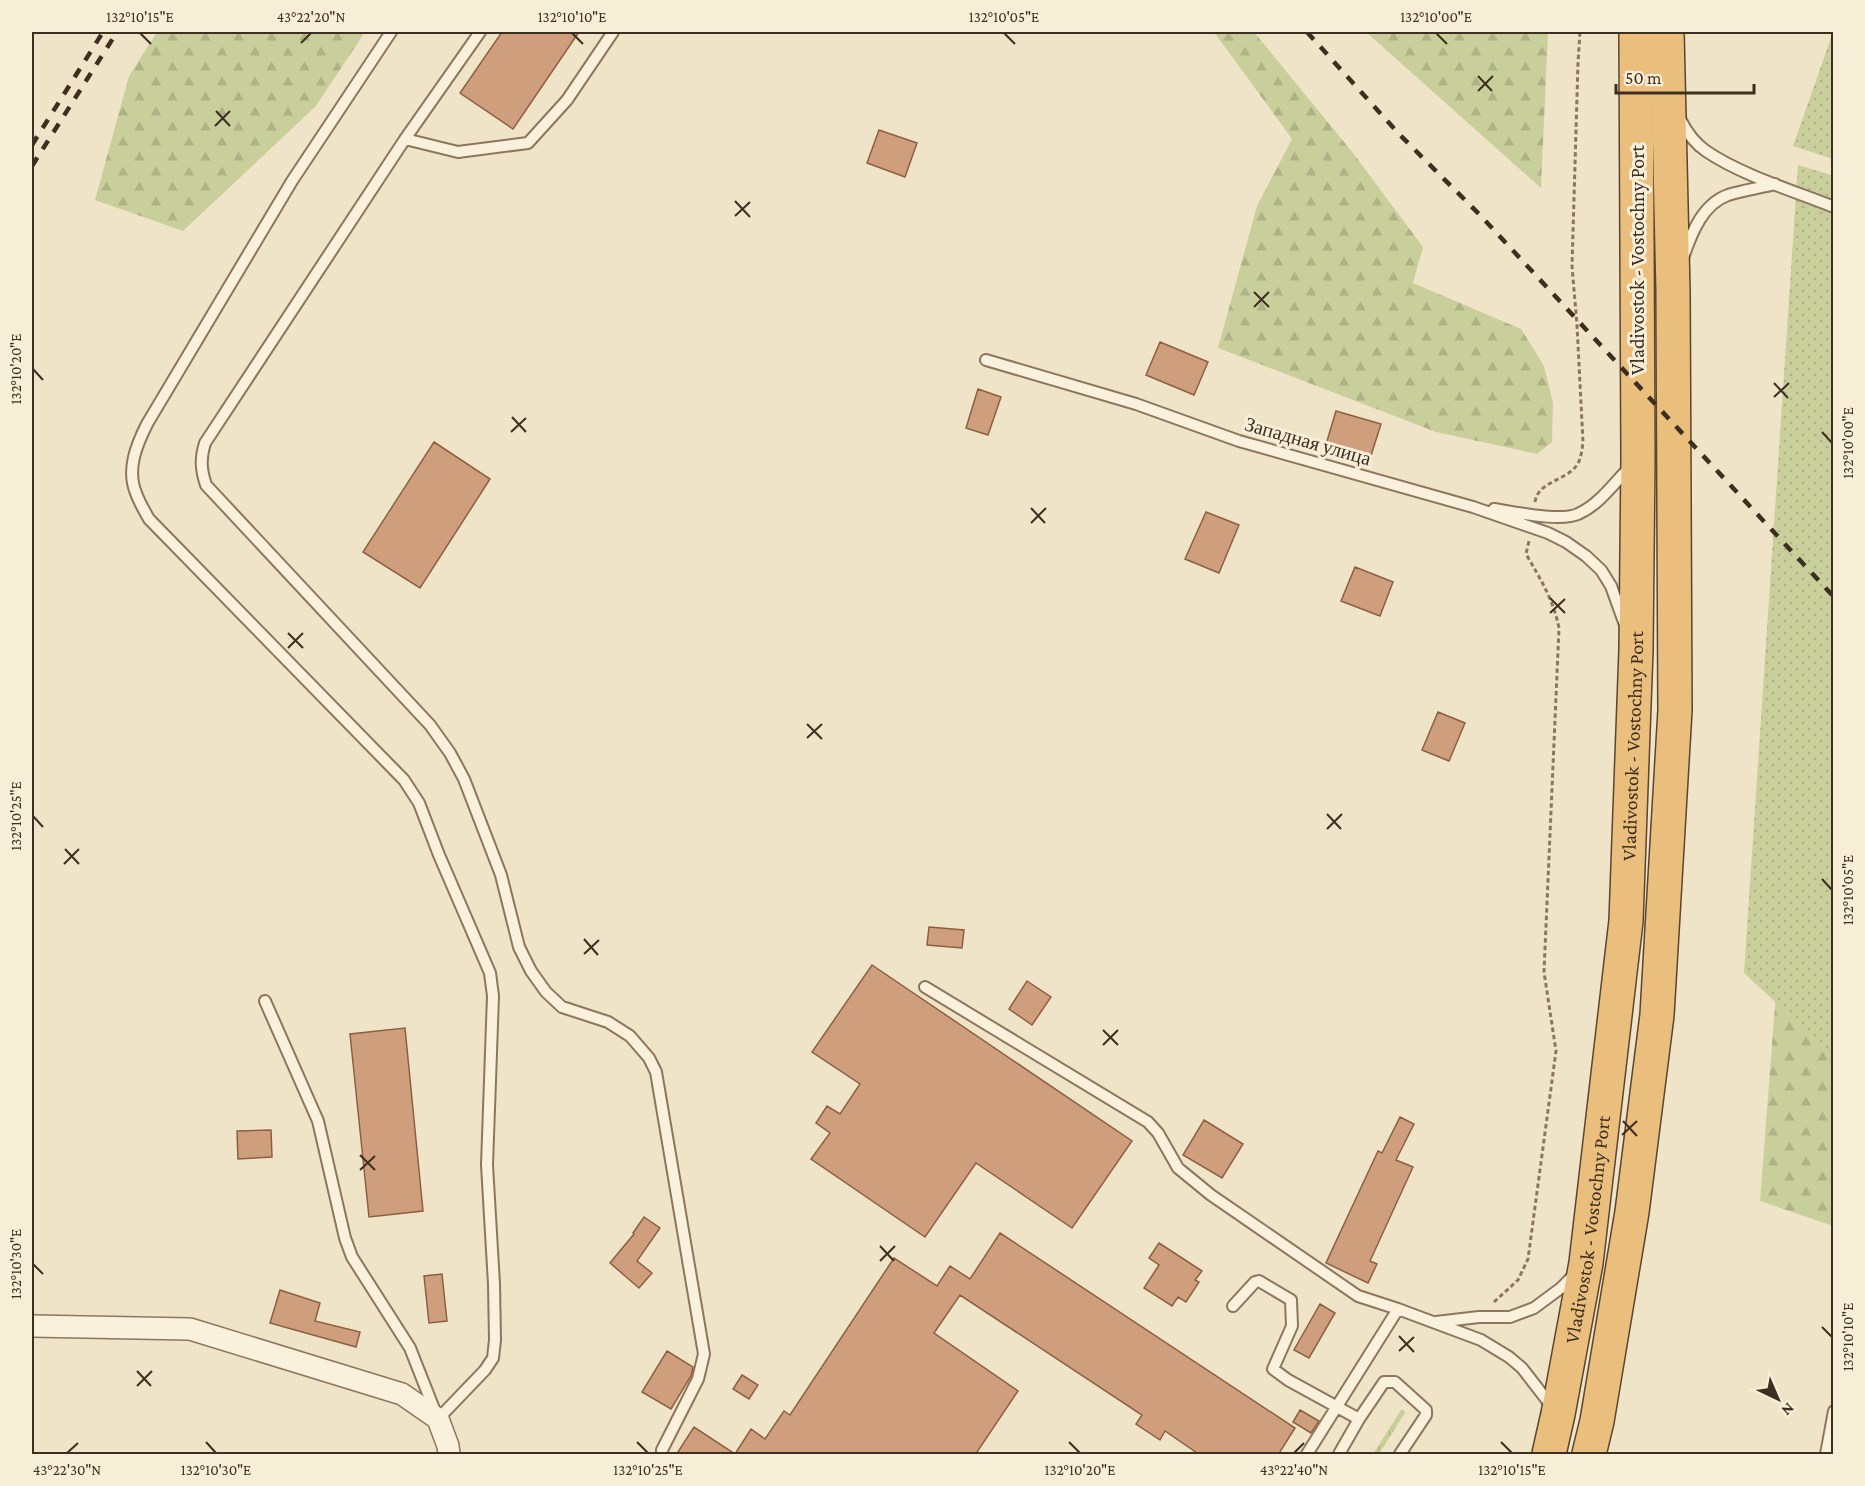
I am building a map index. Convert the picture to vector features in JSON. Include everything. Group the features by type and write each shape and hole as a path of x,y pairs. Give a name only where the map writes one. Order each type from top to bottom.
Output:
{"highway":[{"name":"Vladivostok - Vostochny Port","path":"1549,1455 1586,1263 1626,921 1636,650 1638,458 1636,32"},
{"name":"Vladivostok - Vostochny Port","path":"1597,1440 1632,1212 1657,1015 1676,710 1673,291 1667,32"}],"street":[{"path":"32,1326 190,1329 402,1394 438,1419 449,1455"}],"lane":[{"path":"265,1001 318,1121 345,1238 352,1257 410,1348 438,1419 493,1358 494,1284 487,1165 493,996 490,973 419,803 404,780 149,519 134,490 132,469 136,446 147,424 292,181 391,32"},
{"path":"480,32 405,139 205,443 201,457 202,472 206,485 429,725 450,753 464,779 501,875 519,947 531,971 546,992 562,1007 608,1022 630,1036 649,1058 656,1072 704,1354 698,1379 662,1450 662,1455"},
{"path":"405,139 458,152 528,143 567,100 613,32"},
{"path":"1670,97 1684,127 1705,150 1755,176 1833,207"},
{"path":"1673,291 1692,232 1707,210 1726,196 1775,184"},
{"name":"Западная улица","path":"986,360 1136,404 1239,441 1473,507 1548,533 1586,556 1600,570 1611,586 1636,650"},
{"name":"Западная улица","path":"1473,507 1557,518 1579,514 1601,498 1638,458"},
{"path":"925,987 1149,1122 1178,1168 1211,1195 1358,1296 1481,1340 1509,1357 1522,1368 1558,1414"},
{"path":"1432,1322 1479,1317 1510,1317 1534,1308 1561,1288 1586,1263"},
{"path":"1233,1306 1255,1282 1259,1281 1291,1300 1292,1326 1273,1369 1288,1380 1359,1419"},
{"path":"1307,1455 1398,1309"},
{"path":"1339,1455 1359,1419 1384,1382 1390,1381 1395,1382 1426,1410 1426,1414 1400,1455"},
{"path":"1826,1455 1833,1411"}],"path":[{"path":"1533,514 1536,495 1576,466 1583,442 1572,266 1580,32"},
{"path":"1479,1317 1518,1280 1528,1259 1556,1050 1544,972 1559,628 1550,596 1526,554 1532,528"}],"green space":[{"path":"157,32 365,32 316,106 183,231 95,200 129,76"},
{"path":"1214,32 1254,32 1353,153 1423,247 1413,283 1521,329 1544,366 1553,403 1552,442 1537,454 1436,432 1218,348 1257,206 1292,139"},
{"path":"1366,32 1548,32 1541,188"},
{"path":"1834,32 1833,159 1793,146"},
{"path":"1798,165 1834,176 1833,1055 1744,973"},
{"path":"1798,705 1833,744 1833,1226 1760,1201"},
{"path":"1401,1410 1405,1413 1379,1454 1373,1454"}],"building":[{"path":"502,32 579,32 513,129 460,93"},
{"path":"879,130 917,143 905,177 867,163"},
{"path":"1160,342 1208,362 1194,395 1146,375"},
{"path":"978,389 1001,397 988,435 966,428"},
{"path":"1336,411 1381,424 1368,465 1324,451"},
{"path":"434,442 490,479 420,588 363,552"},
{"path":"1206,512 1239,525 1219,573 1185,559"},
{"path":"1355,567 1393,582 1380,616 1341,601"},
{"path":"1438,712 1465,723 1449,761 1422,750"},
{"path":"929,927 964,930 962,948 927,945"},
{"path":"872,965 1132,1141 1072,1228 976,1163 925,1237 811,1159 830,1133 816,1123 827,1106 840,1114 860,1084 812,1052"},
{"path":"1027,981 1051,997 1032,1025 1009,1009"},
{"path":"405,1028 423,1211 369,1217 350,1034"},
{"path":"1400,1117 1414,1124 1396,1160 1413,1167 1370,1261 1377,1264 1368,1283 1326,1263 1378,1151 1382,1153"},
{"path":"1204,1120 1243,1144 1222,1178 1183,1155"},
{"path":"271,1130 272,1157 238,1159 237,1131"},
{"path":"644,1217 660,1228 637,1261 652,1273 639,1288 610,1263 634,1234"},
{"path":"1000,1233 1295,1428 1278,1455 1200,1455 1165,1431 1160,1440 1136,1424 1142,1415 960,1295 934,1333 1018,1391 975,1455 676,1455 694,1427 735,1454 751,1429 765,1439 784,1411 790,1415 894,1258 937,1286 950,1266 970,1279"},
{"path":"1159,1243 1202,1271 1195,1280 1199,1282 1186,1302 1178,1297 1172,1306 1144,1288 1159,1265 1149,1258"},
{"path":"442,1274 447,1321 429,1323 424,1276"},
{"path":"280,1290 320,1303 315,1321 360,1332 356,1347 270,1323"},
{"path":"1320,1304 1335,1313 1309,1358 1294,1350"},
{"path":"667,1351 693,1367 691,1376 671,1409 642,1392"},
{"path":"742,1375 758,1385 749,1399 733,1389"},
{"path":"1300,1410 1319,1421 1311,1433 1293,1422"}],"railway":[{"path":"32,145 103,32"},
{"path":"32,166 117,32"},
{"path":"1307,32 1399,134 1480,215 1834,597"}]}
